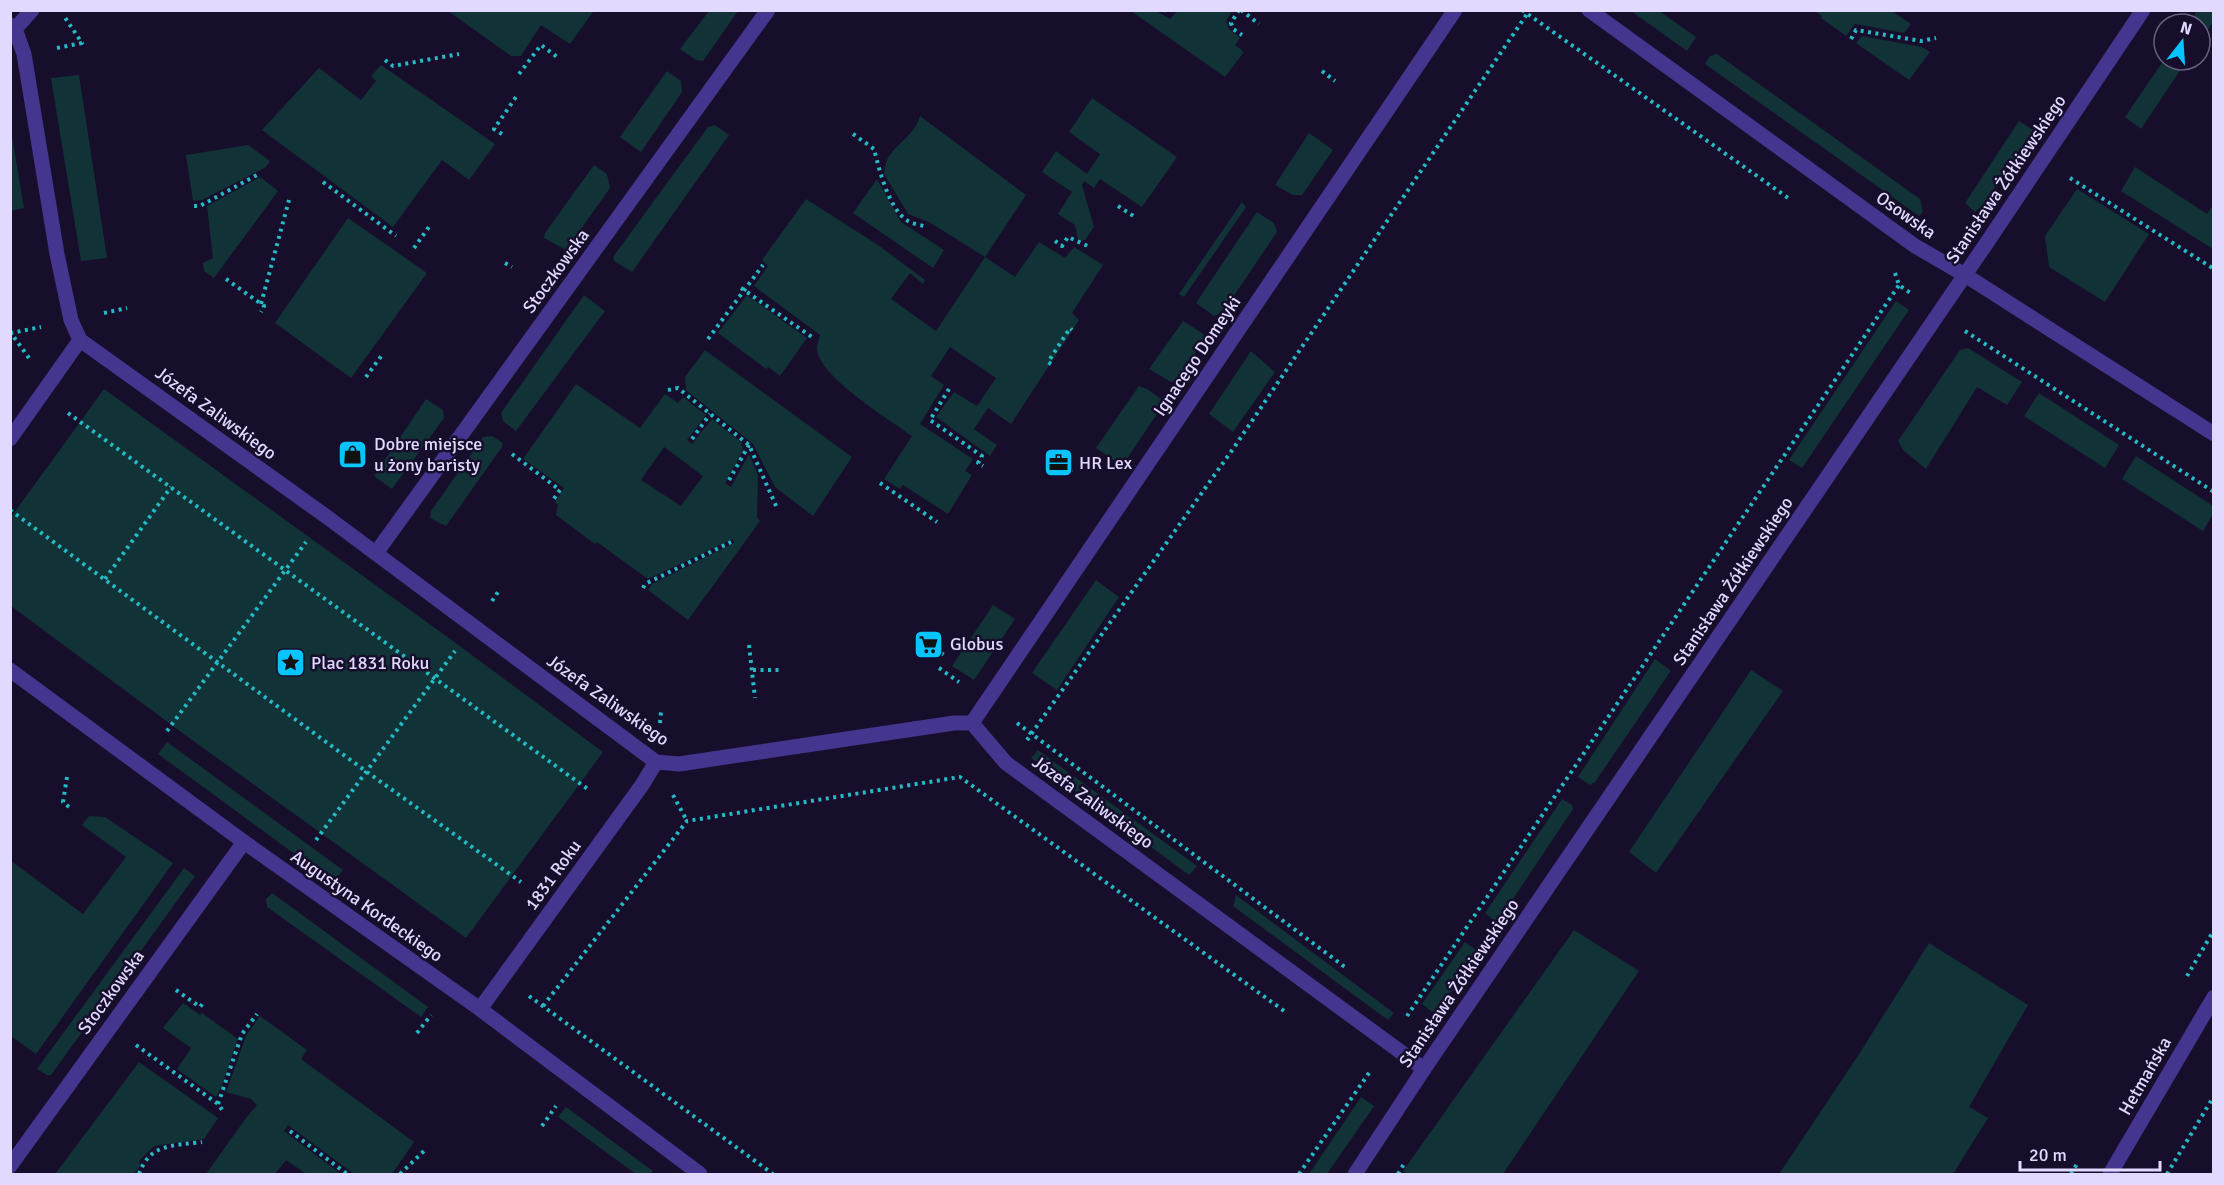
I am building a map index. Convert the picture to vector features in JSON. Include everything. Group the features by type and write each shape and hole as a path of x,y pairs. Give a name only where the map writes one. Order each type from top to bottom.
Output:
{"street":[{"path":"10,439 80,339 71,320 57,254 24,54 13,27 32,10"},
{"name":"Stoczkowska","path":"376,553 768,10"},
{"name":"Ignacego Domeyki","path":"972,723 1455,10"},
{"name":"Osowska","path":"1588,10 1915,246 1965,275 2214,434"},
{"name":"Stanisława Żółkiewskiego","path":"1355,1174 2143,10"},
{"name":"Józefa Zaliwskiego","path":"80,339 376,553 656,762 679,764 954,723 972,723 1006,763 1424,1069"},
{"name":"Augustyna Kordeckiego","path":"10,670 244,842 480,1010 700,1174"},
{"name":"1831 Roku","path":"480,1010 642,785 656,762"},
{"name":"Stoczkowska","path":"10,1166 244,842"},
{"name":"Hetmańska","path":"2110,1174 2214,997"}],"path":[{"path":"1242,34 1233,29 1231,23 1240,10 1259,24"},
{"path":"1522,10 1798,205"},
{"path":"50,49 82,43 62,13"},
{"path":"1033,734 1235,446 1527,14"},
{"path":"1851,39 1856,30 1921,41 1936,38"},
{"path":"519,74 541,45 560,59"},
{"path":"385,60 393,66 459,54"},
{"path":"1322,71 1335,81"},
{"path":"502,134 494,129 516,97"},
{"path":"853,134 874,149 881,178 896,207 908,221 927,227"},
{"path":"194,206 200,206 257,175"},
{"path":"2070,178 2199,263 2214,269"},
{"path":"322,182 396,237"},
{"path":"261,304 289,200"},
{"path":"1118,206 1135,217"},
{"path":"414,249 431,224"},
{"path":"1055,241 1062,246 1068,237 1090,246"},
{"path":"505,263 512,267"},
{"path":"708,339 763,265"},
{"path":"1886,267 1896,274 1899,285 1915,297"},
{"path":"226,279 264,306 261,312"},
{"path":"1299,1174 1899,285"},
{"path":"743,289 812,337"},
{"path":"94,315 127,308"},
{"path":"30,360 11,333 47,326"},
{"path":"1051,364 1048,362 1070,328 1072,330"},
{"path":"1964,330 2214,492"},
{"path":"366,376 382,355"},
{"path":"668,390 678,388 749,445 777,508"},
{"path":"949,388 930,420 982,456 978,463 983,466"},
{"path":"69,414 590,790"},
{"path":"692,439 710,414"},
{"path":"729,480 749,445"},
{"path":"512,454 560,490 552,500"},
{"path":"1064,466 1072,472"},
{"path":"880,483 937,522"},
{"path":"105,579 171,487"},
{"path":"10,510 217,663 521,882"},
{"path":"167,731 307,541"},
{"path":"643,588 645,584 731,542"},
{"path":"749,645 755,698"},
{"path":"316,840 455,650"},
{"path":"941,653 947,657"},
{"path":"939,668 959,682"},
{"path":"753,670 781,670"},
{"path":"1012,719 1352,972"},
{"path":"67,777 63,802 69,807"},
{"path":"543,1006 687,821 960,777 1293,1017"},
{"path":"672,792 687,821"},
{"path":"176,990 200,1007 204,1002"},
{"path":"525,993 772,1174"},
{"path":"417,1034 436,1008"},
{"path":"1399,1008 1408,1015"},
{"path":"218,1104 242,1034 257,1014"},
{"path":"136,1045 218,1104 223,1111"},
{"path":"2167,1174 2214,1096"},
{"path":"542,1126 561,1098"},
{"path":"290,1131 347,1174"},
{"path":"139,1174 143,1163 153,1152 172,1146 202,1142"},
{"path":"400,1174 425,1150"}],"green space":[{"path":"448,11 593,12 570,44 541,25 521,56 511,56"},
{"path":"709,11 738,11 703,61 696,60 680,49"},
{"path":"1131,11 1156,11 1170,19 1177,11 1232,11 1226,21 1229,29 1240,38 1235,45 1244,52 1225,77"},
{"path":"1631,11 1659,11 1696,37 1687,51"},
{"path":"1814,11 1892,11 1911,24 1904,33 1855,24 1846,36"},
{"path":"2213,11 2212,24 2212,12 2196,12"},
{"path":"1862,36 1922,47 1930,52 1909,80 1856,43"},
{"path":"1717,54 1920,199 1923,212 1919,216 1705,64 1710,56"},
{"path":"381,65 495,144 469,180 442,160 393,227 262,130 319,68 361,100 376,81 371,76"},
{"path":"667,71 681,81 682,92 641,152 620,137"},
{"path":"2156,72 2179,72 2141,129 2125,117"},
{"path":"79,75 107,258 81,261 51,78"},
{"path":"1092,98 1177,157 1142,207 1100,179 1094,188 1084,181 1082,185 1094,227 1085,240 1078,240 1075,225 1058,214 1072,192 1042,172 1056,151 1087,174 1100,154 1069,132"},
{"path":"920,116 1026,195 985,257 929,222 908,214 884,174 889,157 911,133"},
{"path":"2019,121 2033,130 1984,204 1975,212 1965,203"},
{"path":"10,124 24,208 11,211 10,211"},
{"path":"715,125 729,135 632,272 614,261 613,257 708,127"},
{"path":"1309,133 1333,150 1302,195 1293,195 1275,185"},
{"path":"248,145 270,161 266,167 202,200 193,201 186,155"},
{"path":"594,165 607,174 610,188 566,250 544,238 545,233"},
{"path":"2135,167 2207,214 2213,205 2213,249 2121,191"},
{"path":"260,177 278,191 214,278 204,271 203,263 213,258 207,206"},
{"path":"877,179 901,222 944,250 933,268 853,213"},
{"path":"2077,189 2149,234 2105,302 2049,267 2045,236"},
{"path":"806,199 878,245 925,280 923,284 910,273 891,299 936,331 985,257 1015,277 1039,242 1065,258 1074,247 1103,265 1072,313 1079,320 1011,424 988,408 974,429 997,445 990,456 936,417 954,392 977,406 996,378 950,347 931,376 944,385 920,424 973,459 965,471 972,475 948,514 903,485 900,489 884,479 912,436 857,397 829,372 820,360 817,349 820,335 754,286 768,266 762,260"},
{"path":"1242,202 1246,207 1184,297 1179,294"},
{"path":"1257,212 1274,223 1277,232 1223,312 1214,316 1196,303"},
{"path":"348,218 427,273 351,378 275,323"},
{"path":"584,295 605,311 516,431 503,421 501,413"},
{"path":"747,295 807,338 780,376 768,367 766,369 718,333"},
{"path":"1896,301 1909,310 1802,468 1789,460"},
{"path":"1183,321 1202,333 1205,338 1177,381 1171,382 1149,369"},
{"path":"1968,348 2022,382 2007,405 1977,387 1926,469 1903,450 1898,441 1960,350"},
{"path":"705,350 852,457 813,516 775,487 753,444 686,390 685,377"},
{"path":"1251,351 1275,372 1233,432 1209,414"},
{"path":"576,384 640,428 665,394 678,403 683,397 706,415 687,440 692,444 712,419 741,442 743,451 725,483 731,487 749,454 758,475 757,518 760,521 688,620 648,590 652,584 734,543 733,539 648,579 556,515 558,505 555,502 564,488 523,459","holes":["664,447 703,476 681,506 641,480"]},
{"path":"1139,386 1165,402 1122,466 1096,448"},
{"name":"Plac 1831 Roku","path":"104,389 603,752 466,938 11,606 11,517"},
{"path":"2039,393 2119,445 2105,468 2024,416"},
{"path":"426,399 443,410 444,418 392,489 374,476"},
{"path":"492,436 503,443 502,447 446,526 430,518 431,511 483,437"},
{"path":"2136,456 2213,506 2213,514 2203,531 2122,479"},
{"path":"1096,580 1119,597 1057,690 1032,673"},
{"path":"993,605 1015,619 974,680 952,666"},
{"path":"1655,659 1670,672 1595,782 1590,785 1578,777"},
{"path":"1751,670 1783,691 1656,873 1629,852"},
{"path":"167,742 343,870 333,882 158,754"},
{"path":"1038,750 1197,866 1189,875 1031,758"},
{"path":"1562,799 1572,805 1573,809 1497,923 1485,913"},
{"path":"89,816 105,817 173,863 36,1054 11,1036 11,861 83,914 126,857 82,825"},
{"path":"184,868 195,876 51,1075 37,1069"},
{"path":"272,893 428,1007 421,1017 267,907 266,899"},
{"path":"1236,895 1394,1013 1388,1020 1233,906"},
{"path":"1574,930 1639,971 1503,1174 1408,1174 1403,1171"},
{"path":"1465,942 1479,952 1435,1014 1422,1004"},
{"path":"1929,943 2028,1005 1969,1107 1988,1118 1953,1174 1779,1174 1861,1051"},
{"path":"183,1003 200,1015 202,1013 238,1039 216,1097 177,1069 191,1048 163,1028"},
{"path":"260,1016 307,1050 301,1059 414,1142 392,1174 354,1174 288,1125 284,1131 341,1174 306,1174 286,1160 275,1174 206,1174 257,1105 251,1099 226,1092 246,1036"},
{"path":"139,1062 218,1118 204,1139 154,1146 139,1161 140,1166 134,1174 55,1174"},
{"path":"1361,1097 1374,1106 1327,1174 1309,1174"},
{"path":"566,1107 653,1171 650,1174 636,1174 558,1117"}],"place":[{"name":"Dobre miejsce u żony baristy","path":"353,454"},
{"name":"HR Lex","path":"1058,463"},
{"name":"Globus","path":"929,644"},
{"name":"Plac 1831 Roku","path":"290,663"}]}
